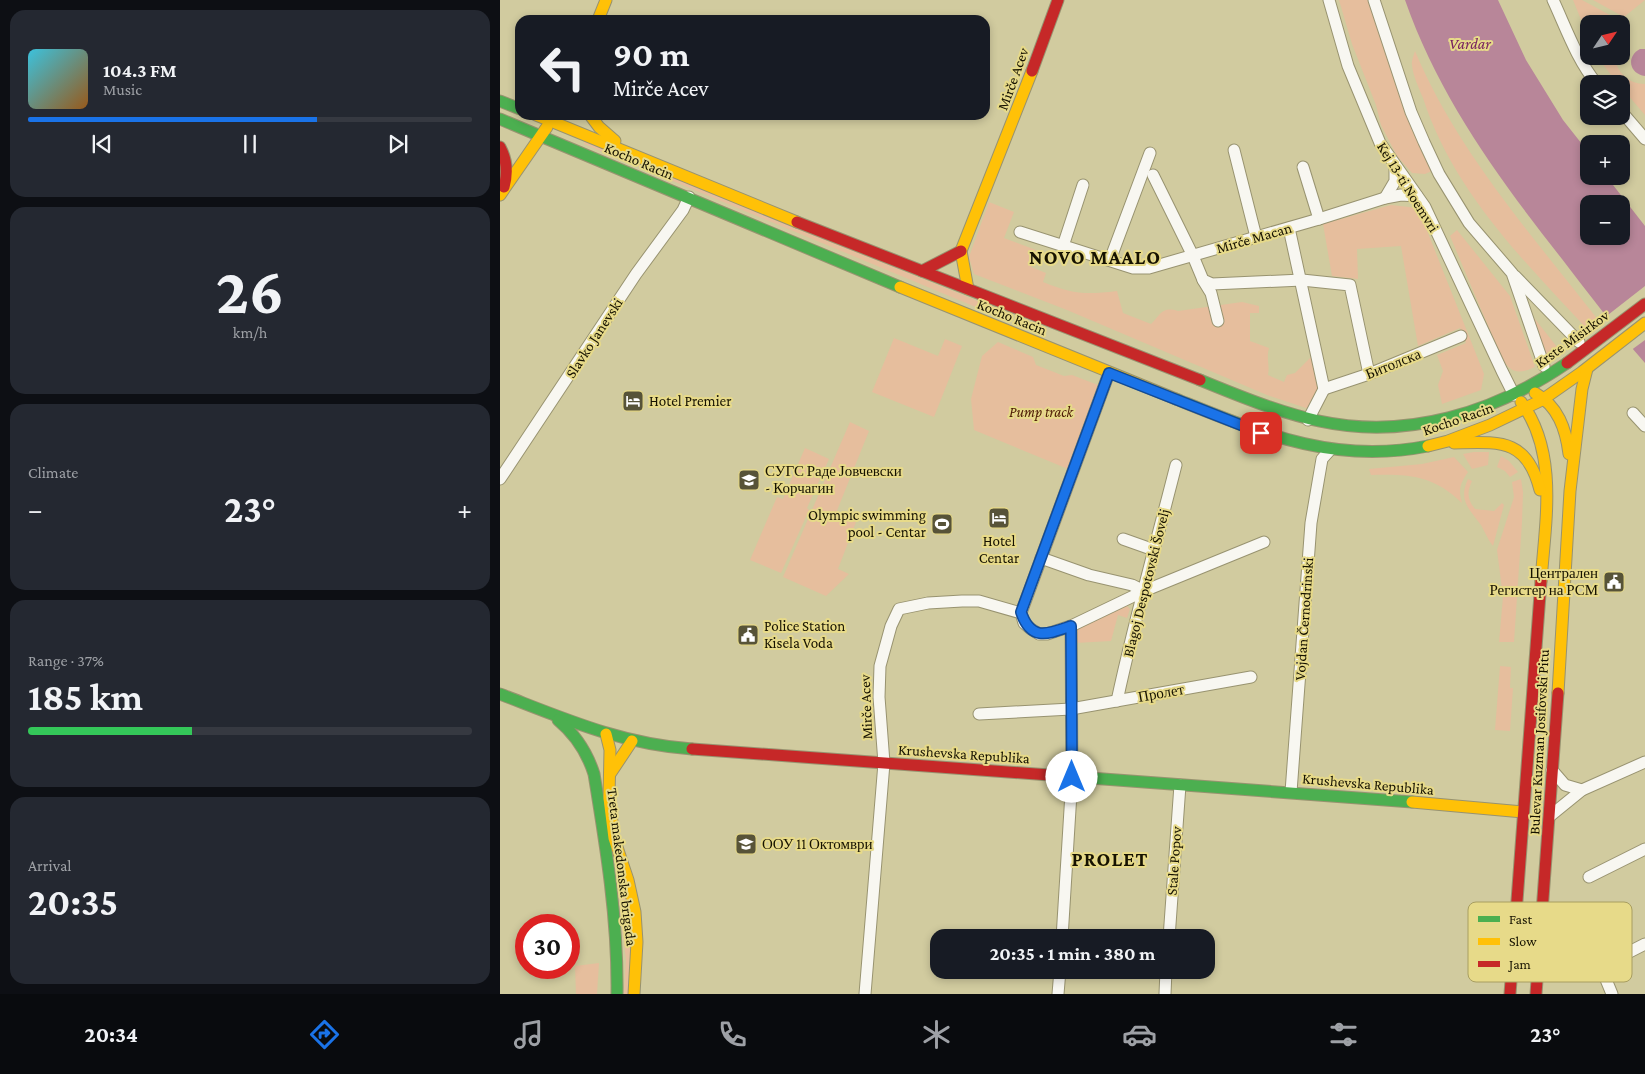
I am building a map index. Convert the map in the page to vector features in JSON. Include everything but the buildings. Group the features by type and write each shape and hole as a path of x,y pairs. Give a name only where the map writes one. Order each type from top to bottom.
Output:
{"street":[{"path":"600,15 606,0"},
{"name":"Mirče Acev","path":"961,251 1016,115 1058,0"},
{"name":"Kej 13-ti Noemvri","path":"1329,0 1352,75 1380,144 1417,196 1435,226 1502,372 1518,393"},
{"path":"1374,0 1411,112 1439,174 1469,223 1512,273 1579,342"},
{"path":"1553,0 1572,43 1590,75"},
{"path":"500,101 515,107"},
{"name":"Kocho Racin","path":"500,119 689,197 937,304 1261,433 1288,442 1331,449 1378,452 1405,450 1440,443 1527,409"},
{"path":"501,193 552,120"},
{"path":"557,120 631,153"},
{"path":"594,120 605,133 631,153"},
{"path":"1630,122 1645,139"},
{"path":"500,147 506,160 507,169 501,193"},
{"path":"1234,150 1256,237"},
{"name":"Kocho Racin","path":"631,153 761,208 1253,402 1308,420 1359,427 1393,428 1425,424 1458,416 1518,393"},
{"path":"1110,260 1150,153"},
{"path":"1384,198 1395,181 1395,165"},
{"path":"1303,167 1319,219"},
{"path":"1153,175 1211,293 1218,321"},
{"path":"1063,246 1083,185"},
{"name":"Mirče Macan","path":"1020,232 1140,269 1290,228 1384,198 1401,194 1417,196"},
{"name":"Slavko Janevski","path":"500,479 636,274 683,210 689,197"},
{"path":"1290,228 1324,389 1308,420"},
{"path":"922,270 961,251 968,289"},
{"path":"1512,273 1548,370 1541,396 1518,393"},
{"path":"1203,280 1212,284 1302,280 1350,285 1369,374"},
{"name":"Krste Misirkov","path":"1518,393 1548,370 1578,356 1645,304"},
{"name":"Krste Misirkov","path":"1527,409 1541,396 1587,369 1645,323"},
{"name":"Битолска","path":"1324,389 1369,374 1461,336"},
{"name":"Bulevar Kuzman Josifovski Pitu","path":"1543,902 1570,492 1581,395 1587,369"},
{"path":"1109,373 1021,612 1024,622 1039,634 1047,634 1071,626 1144,591 1264,542"},
{"name":"Bulevar Kuzman Josifovski Pitu","path":"1517,902 1546,524 1547,489 1544,456 1536,426 1518,393"},
{"name":"Bulevar Kuzman Josifovski Pitu","path":"1541,396 1558,416 1566,434 1570,492"},
{"path":"1633,414 1645,426"},
{"name":"Bulevar Kuzman Josifovski Pitu","path":"1440,443 1491,442 1507,444 1521,452 1530,463 1538,479 1546,524"},
{"name":"Vojdan Černodrinski","path":"1291,792 1311,523 1322,459 1331,449"},
{"name":"Blagoj Despotovski Šovelj","path":"1117,701 1130,640 1176,465"},
{"path":"1123,539 1154,550"},
{"path":"1041,558 1089,575 1132,585 1144,591"},
{"name":"Mirče Acev","path":"866,994 884,763 879,697 880,666 898,608 928,603 979,601 1021,612"},
{"path":"1063,929 1072,777 1071,626"},
{"name":"Пролет","path":"979,714 1071,709 1251,678"},
{"name":"Krushevska Republika","path":"500,694 606,734 676,748 1291,792 1523,812"},
{"name":"Treta makedonska brigada","path":"546,711 568,729 584,746 594,774 616,930 618,961 616,994"},
{"name":"Treta makedonska brigada","path":"594,774 597,754 606,734"},
{"name":"Treta makedonska brigada","path":"606,734 610,750 609,798 614,838 628,880 635,912 637,942 634,994"},
{"name":"Treta makedonska brigada","path":"609,776 632,740"},
{"path":"1550,816 1582,790 1645,762"},
{"path":"1552,770 1565,785 1582,790"},
{"name":"Stale Popov","path":"1170,929 1180,785"},
{"path":"1590,877 1645,849"},
{"path":"1632,951 1645,944"},
{"path":"1058,994 1059,979"},
{"path":"1165,994 1166,979"},
{"path":"1607,982 1612,994"}],"green space":[{"path":"1339,0 1377,0 1436,169 1425,174 1412,173 1397,156 1381,125 1376,105 1352,44"},
{"path":"1573,0 1582,0 1610,15 1580,15 1580,17"},
{"path":"1593,0 1645,0 1626,15 1620,15"},
{"path":"1415,51 1452,124 1474,159 1523,225 1599,321 1588,330 1492,223 1452,164 1436,132 1415,78 1412,60"},
{"path":"1603,65 1617,65 1623,75 1611,75"},
{"path":"1630,80 1645,84 1645,115 1630,98"},
{"path":"584,141 997,309 995,315 584,144"},
{"path":"989,202 1014,212 1004,238 1036,250 1031,267 1046,273 1043,282 1062,289 1079,292 1117,291 1123,313 1151,324 1165,310 1178,311 1242,302 1259,306 1259,313 1250,313 1250,341 1269,348 1268,375 1284,382 1287,375 1295,373 1311,357 1318,390 1313,405 1306,408 1267,395 1067,310 974,274 969,257"},
{"path":"1391,205 1418,208 1484,374 1481,390 1442,404 1438,385 1443,371 1437,355 1466,343 1460,328 1418,346 1401,246 1357,249 1358,279 1332,276 1323,224"},
{"path":"1457,230 1510,296 1535,367 1520,372 1509,368 1502,359 1450,236"},
{"path":"1527,309 1561,352 1545,362"},
{"path":"894,338 938,356 945,339 962,346 934,417 872,392"},
{"name":"Pump track","path":"998,342 1033,357 1036,365 1064,376 1072,375 1098,385 1068,469 974,430 971,399 982,356"},
{"path":"850,422 869,431 836,513 856,522 838,569 849,574 826,596 783,577"},
{"path":"805,448 829,459 781,573 750,560 777,497 783,499"},
{"path":"1489,452 1488,465 1472,469 1463,454"},
{"path":"1501,456 1509,461 1518,472 1510,477 1505,471 1497,467"},
{"path":"1454,457 1468,472 1461,487 1462,503 1441,487 1420,478 1397,475 1371,475 1369,469 1422,464"},
{"path":"1468,479 1472,481 1469,495 1470,502 1475,509 1494,511 1502,503 1504,505 1493,546 1466,504 1464,493"},
{"path":"1521,479 1523,492 1522,522 1514,642 1499,642 1503,597 1497,550 1514,497 1512,482"},
{"path":"1126,605 1130,609 1127,618 1118,615 1111,641 1075,643 1074,628"},
{"path":"1500,666 1511,667 1510,688 1513,688 1510,731 1495,730"},
{"path":"617,870 624,889 631,932 628,994 624,994 626,959"},
{"path":"599,963 597,994 576,994 575,979 580,979 580,965"}],"water":[{"name":"Vardar","path":"1405,0 1498,0 1526,60 1563,120 1580,142 1580,185 1613,185 1621,195 1580,195 1580,245 1630,245 1630,207 1645,226 1645,363 1592,299 1516,198 1473,136 1435,70"},
{"path":"1640,49 1645,49 1645,76 1636,72 1631,64 1633,56"}],"pier":[{"path":"1645,286 1645,340 1630,351 1604,318"}],"traffic: fast":[{"path":"500,101 515,107"},
{"path":"500,119 900,287"},
{"path":"1200,380 1259,403 1319,421 1352,426 1385,427 1449,418 1480,408 1510,396 1539,381 1567,363"},
{"path":"1176,399 1268,434 1329,448 1361,451 1394,451 1428,446"},
{"path":"500,694 617,736 641,742 692,749"},
{"path":"558,720 580,744 594,774 607,856 616,939 617,994"},
{"path":"1063,776 1412,802"}],"traffic: slow":[{"path":"600,15 606,0"},
{"path":"968,289 961,251 1032,71"},
{"path":"548,120 797,222"},
{"path":"594,120 615,141"},
{"path":"500,195 547,127"},
{"path":"900,287 1176,399"},
{"path":"1428,446 1448,441 1490,425 1542,400 1582,372 1645,323"},
{"path":"1558,693 1570,491 1582,389 1587,369"},
{"path":"1535,393 1550,404 1560,419 1566,436 1569,454"},
{"path":"1521,402 1533,422 1541,443 1545,466 1547,489 1541,581"},
{"path":"1454,443 1498,444 1519,452 1528,461 1540,490"},
{"path":"606,734 610,750 609,798 614,838 628,880 635,912 637,942 634,994"},
{"path":"610,774 632,741"},
{"path":"1412,802 1523,812"}],"traffic: jam":[{"path":"1032,71 1058,0"},
{"path":"500,147 506,167 504,187"},
{"path":"797,222 1200,380"},
{"path":"922,271 961,251"},
{"path":"1567,363 1645,304"},
{"path":"1517,902 1541,581"},
{"path":"1543,902 1558,693"},
{"path":"692,749 1063,776"},
{"path":"1510,994 1511,982"},
{"path":"1536,994 1537,982"}],"place":[{"name":"Hotel Premier","path":"633,401"},
{"name":"СУГС Раде Јовчевски - Корчагин","path":"749,480"},
{"name":"Hotel Centar","path":"999,518"},
{"name":"Olympic swimming pool - Centar","path":"942,524"},
{"name":"Централен Регистер на РСМ","path":"1614,582"},
{"name":"Police Station Kisela Voda","path":"748,635"},
{"name":"ООУ 11 Октомври","path":"746,844"}],"district":[{"name":"NOVO MAALO","path":"1095,257"},
{"name":"PROLET","path":"1110,859"}],"route":[{"path":"1072,777 1071,626 1047,634 1039,634 1024,622 1021,612 1109,373 1261,433"}]}
